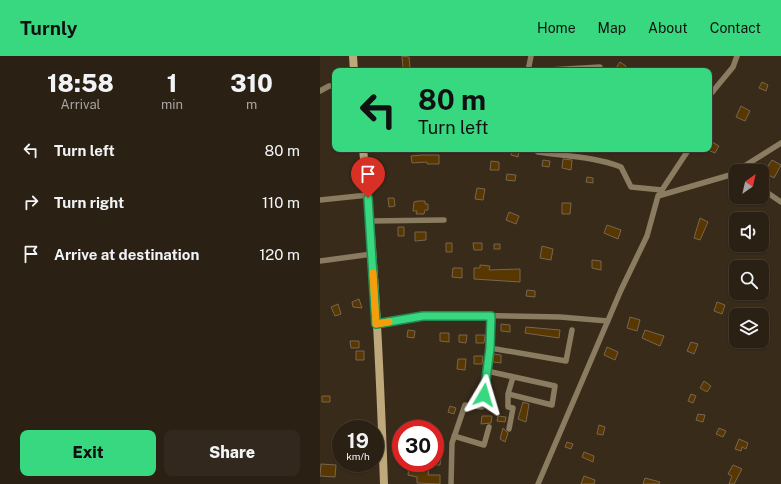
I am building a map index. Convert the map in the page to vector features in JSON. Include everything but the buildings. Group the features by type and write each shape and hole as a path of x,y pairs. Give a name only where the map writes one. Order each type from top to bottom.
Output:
{"main road":[{"path":"353,56 354,68"},
{"path":"363,152 370,220 384,484"}],"street":[{"path":"529,68 532,56"},
{"path":"712,92 733,67 737,56"},
{"path":"583,68 600,67"},
{"path":"320,91 332,86"},
{"path":"748,164 781,143"},
{"path":"545,152 560,156 611,163 621,167 631,186 662,190"},
{"path":"538,484 608,321 647,236 658,196 686,152"},
{"path":"658,196 729,175"},
{"path":"769,194 781,202"},
{"path":"320,200 368,195"},
{"path":"370,220 444,220"},
{"path":"320,261 372,254"},
{"path":"376,324 423,316 560,317 608,321"},
{"path":"451,484 452,442 465,405 482,407 490,348 491,316"},
{"path":"490,348 566,361 572,330"},
{"path":"487,371 555,386 552,405 508,394"},
{"path":"509,429 513,408 508,407 508,394 512,377"},
{"path":"454,436 484,445 489,427"}],"slow traffic":[{"path":"373,273 376,324 389,322"}],"route":[{"path":"368,198 376,324 423,316 491,316 490,348 484,395"}]}
